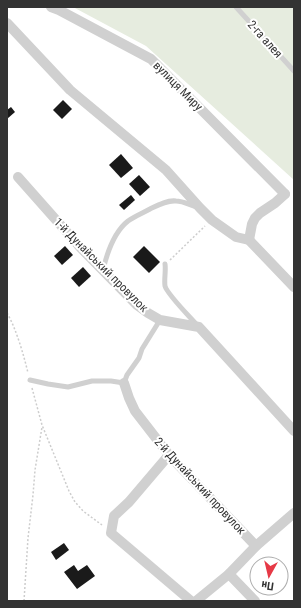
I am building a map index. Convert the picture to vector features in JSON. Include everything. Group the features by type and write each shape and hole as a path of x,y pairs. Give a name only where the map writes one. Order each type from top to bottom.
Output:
{"street":[{"name":"вулиця Миру","path":"51,7 151,59 289,195"},
{"path":"7,22 70,90 166,170 212,220 236,237 248,240 294,288"},
{"name":"1-й Дунайський провулок","path":"18,177 80,247 137,305 160,320 199,327"},
{"path":"248,240 255,218 260,213 289,195"},
{"path":"199,327 294,432"},
{"name":"2-й Дунайський провулок","path":"124,383 135,411 169,455 256,546"},
{"path":"169,455 129,502 114,516 111,533 191,601"},
{"path":"196,601 229,574 256,546 294,513"},
{"path":"229,574 255,601"}],"lane":[{"name":"2-га алея","path":"236,7 294,71"},
{"path":"103,270 112,243 123,226 129,220 157,205 168,201 184,202 200,208"},
{"path":"165,264 165,280 167,290 199,327"},
{"path":"30,380 68,387 92,381 124,383 127,375 139,358 142,349 160,320"}],"path":[{"path":"165,264 212,220"},
{"path":"7,313 25,360 42,425 64,479 75,502 82,511 100,523 111,533"},
{"path":"24,601 28,538 35,470 42,425"}],"shaded area":[{"path":"73,7 294,7 294,180 146,46"}],"building":[{"path":"63,100 72,109 62,119 53,110"},
{"path":"11,107 15,112 7,119 7,110"},
{"path":"121,154 133,168 121,178 109,165"},
{"path":"139,175 150,187 140,196 129,184"},
{"path":"131,195 135,200 124,210 119,205"},
{"path":"65,246 73,255 62,265 54,256"},
{"path":"144,246 160,262 149,273 133,257"},
{"path":"83,267 91,276 79,287 71,278"},
{"path":"64,543 69,550 56,560 51,552"},
{"path":"74,565 78,571 87,565 95,576 77,589 64,572"}]}
